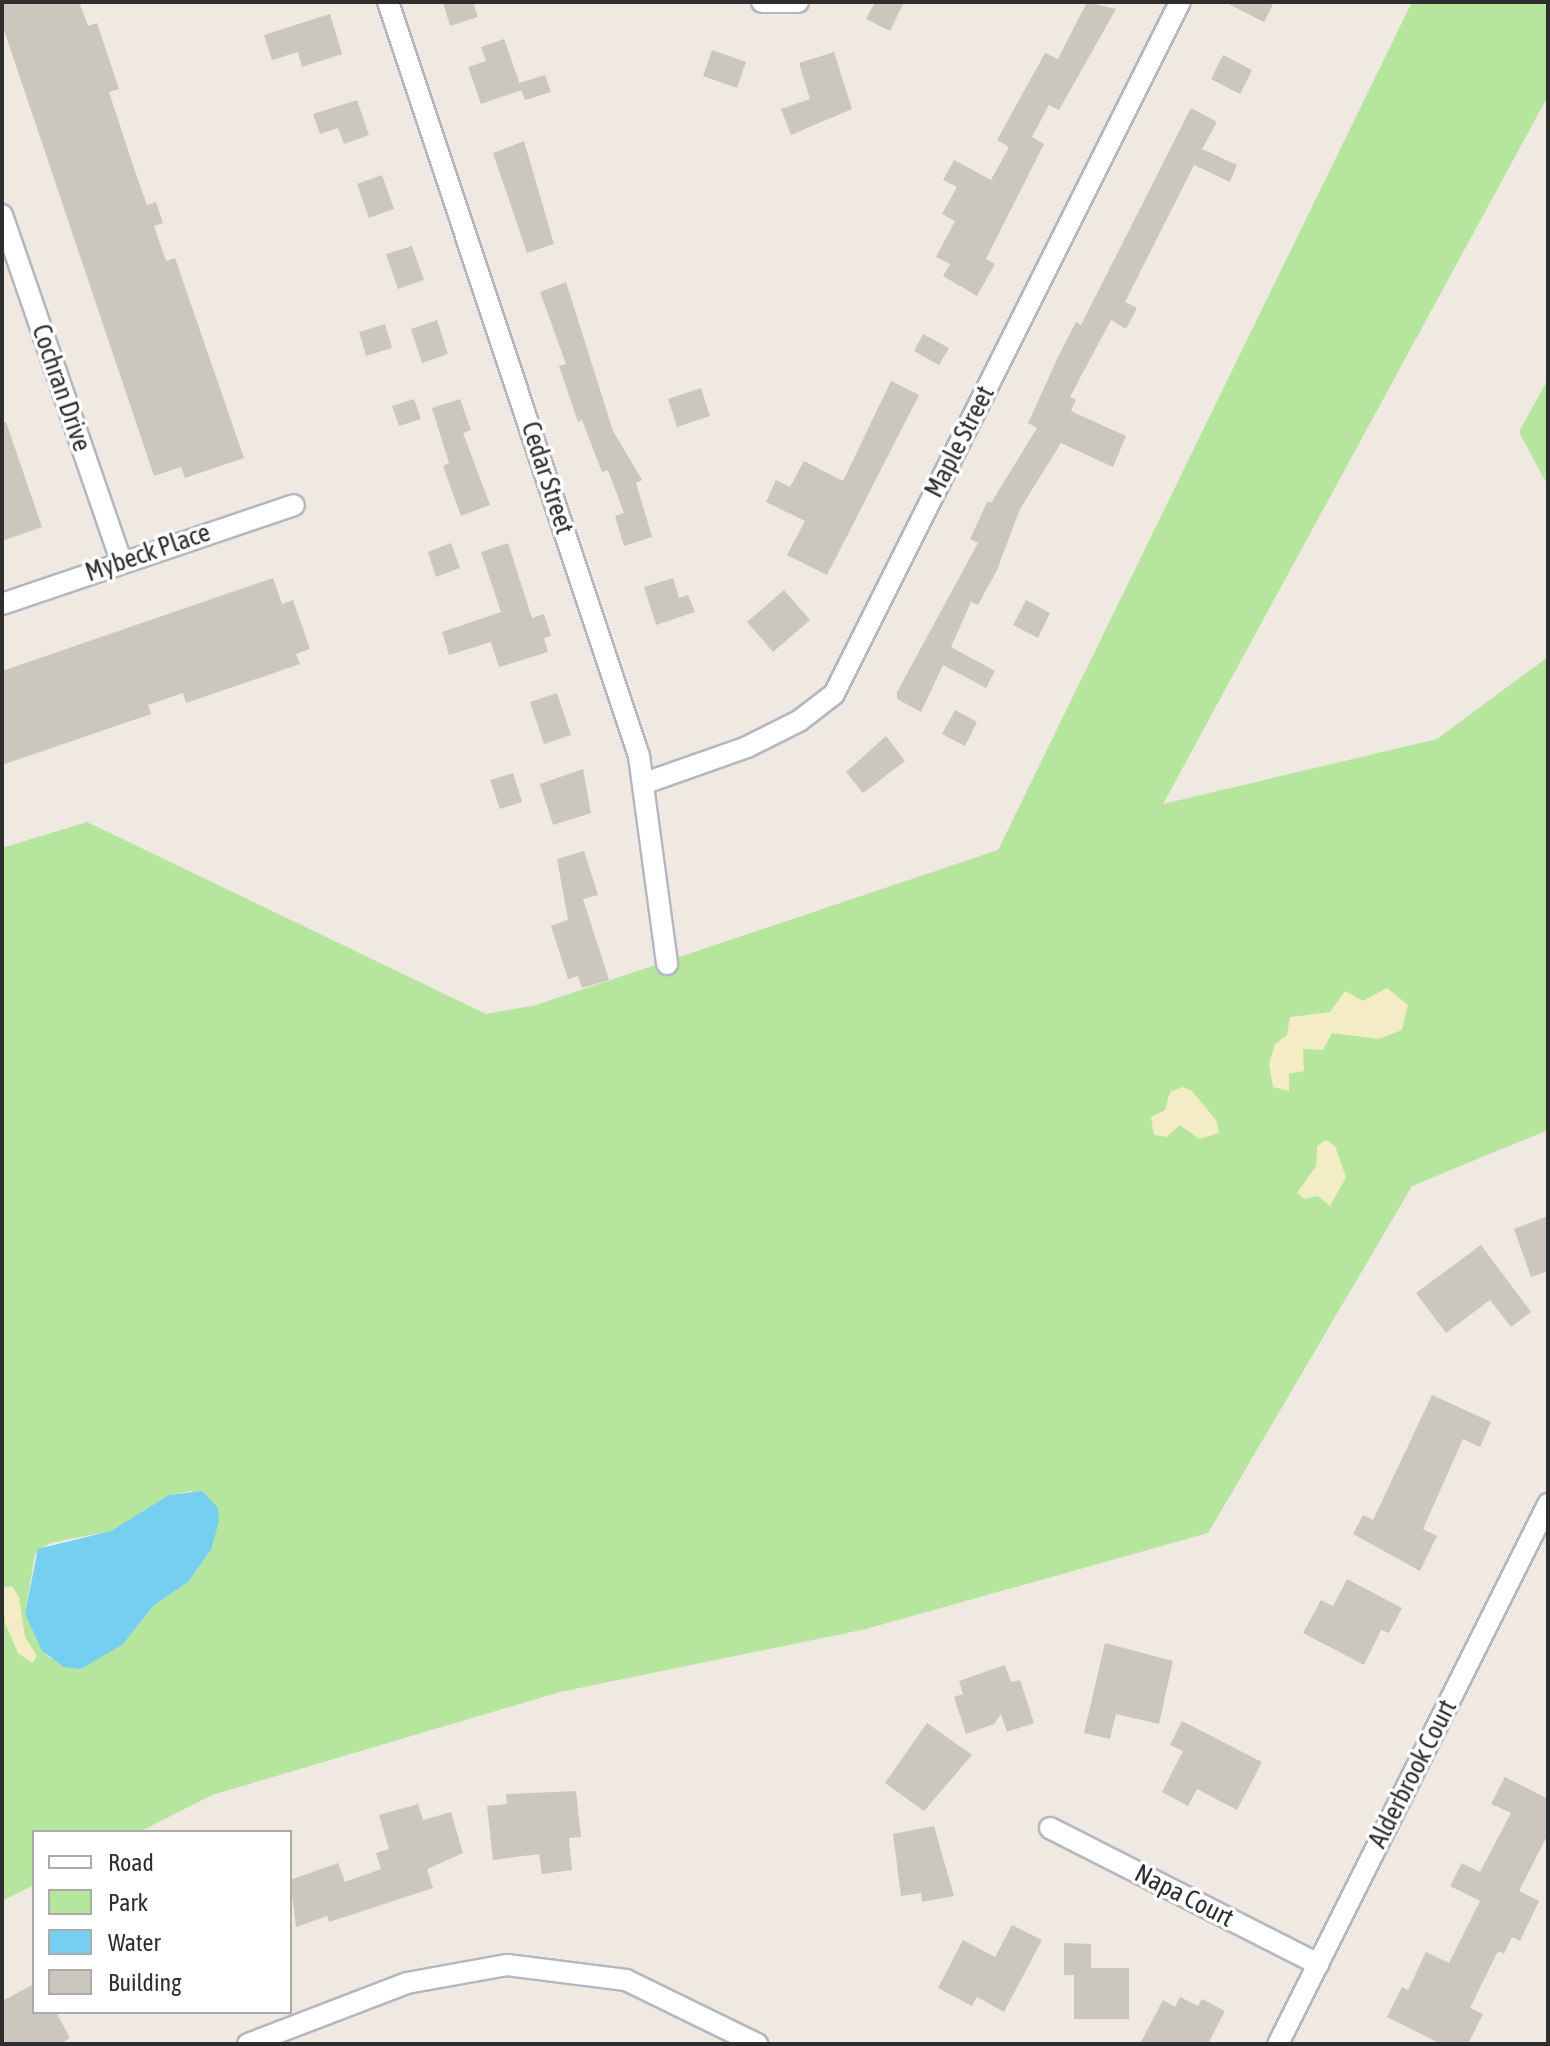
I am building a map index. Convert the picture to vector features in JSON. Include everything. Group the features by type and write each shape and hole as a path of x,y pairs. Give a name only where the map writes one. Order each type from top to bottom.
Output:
{"street":[{"name":"Cedar Street","path":"388,2 645,783 667,964"},
{"path":"762,2 798,2"},
{"name":"Maple Street","path":"645,783 747,747 799,721 834,694 1180,2"},
{"name":"Cochran Drive","path":"2,215 121,561"},
{"name":"Mybeck Place","path":"2,604 121,561 294,505"},
{"name":"Alderbrook Court","path":"1278,2044 1548,1504"},
{"name":"Napa Court","path":"1050,1828 1318,1964"},
{"path":"248,2044 407,1983 507,1965 626,1980 757,2044"}],"green space":[{"path":"1412,2 1548,2 1548,96 1163,804 1437,739 1548,657 1548,1130 1412,1186 1208,1533 866,1629 560,1692 212,1795 143,1830 32,1830 32,1886 2,1901 2,848 87,822 486,1014 536,1005 998,850","holes":["192,1491 211,1550 188,1582 154,1605 123,1644 51,1659 42,1651 25,1614 35,1554 50,1543 111,1531 169,1495"]},
{"path":"1548,379 1548,486 1519,432"}],"sand":[{"path":"1387,988 1408,1005 1402,1030 1379,1039 1332,1033 1323,1050 1303,1049 1304,1071 1289,1074 1289,1091 1273,1087 1269,1064 1275,1044 1287,1035 1290,1017 1330,1012 1345,991 1363,1001"},
{"path":"1182,1087 1191,1090 1216,1120 1219,1133 1199,1139 1180,1125 1167,1137 1154,1135 1151,1117 1165,1110 1170,1092"},
{"path":"1326,1140 1335,1146 1346,1177 1330,1206 1318,1196 1304,1199 1297,1193 1316,1166 1317,1146"},
{"path":"12,1586 19,1597 25,1637 37,1656 32,1663 18,1653 5,1623 2,1588"}],"water":[{"path":"202,1491 218,1508 219,1521 211,1550 188,1582 154,1605 123,1644 81,1669 64,1667 42,1651 25,1614 38,1549 111,1531 169,1495"}],"building":[{"path":"2,2 79,2 88,26 97,23 119,89 109,92 136,174 147,205 156,202 163,223 154,226 166,261 175,258 244,458 185,478 181,467 154,476 2,24"},
{"path":"443,2 473,2 478,17 450,26"},
{"path":"875,2 904,2 890,31 866,19"},
{"path":"1087,2 1116,9 1059,110 1049,105 1032,137 1044,144 986,259 995,264 977,296 943,276 950,264 936,257 955,221 942,214 957,187 943,180 954,160 991,180 1009,147 997,140 1045,53 1058,59"},
{"path":"1225,2 1274,2 1264,22"},
{"path":"330,14 342,54 302,67 298,52 272,60 264,35"},
{"path":"504,39 522,90 481,104 468,67 486,61 481,47"},
{"path":"712,50 746,62 737,88 703,76"},
{"path":"834,52 852,109 791,135 781,109 810,99 799,63"},
{"path":"1223,55 1252,70 1240,94 1211,79"},
{"path":"545,75 551,92 525,100 519,83"},
{"path":"357,100 369,135 344,144 338,128 320,134 313,114"},
{"path":"1191,108 1217,122 1202,149 1237,165 1230,182 1194,165 1125,302 1137,308 1126,329 1111,320 1070,397 1076,400 1071,411 1126,436 1113,467 1061,443 1020,509 997,570 978,605 971,602 951,647 995,671 986,688 943,665 921,712 897,699 897,692 978,543 970,539 987,502 991,503 1037,428 1028,423 1059,355 1076,322 1081,325"},
{"path":"524,141 554,244 527,253 493,153"},
{"path":"382,175 394,209 369,218 357,184"},
{"path":"412,246 424,280 398,289 386,254"},
{"path":"566,282 613,431 642,480 636,483 652,537 624,546 615,516 624,513 608,470 602,472 582,420 578,422 559,366 566,364 540,292"},
{"path":"437,320 448,354 422,363 411,329"},
{"path":"385,324 392,348 366,356 359,332"},
{"path":"923,334 949,348 939,365 914,351"},
{"path":"891,381 919,395 827,575 787,555 805,521 766,502 776,480 790,487 804,461 843,481"},
{"path":"701,388 710,416 677,427 668,399"},
{"path":"414,399 421,419 399,426 392,406"},
{"path":"460,399 471,430 463,433 490,505 461,516 443,466 449,463 432,408"},
{"path":"6,422 42,527 2,541 2,423"},
{"path":"451,543 460,568 436,577 428,552"},
{"path":"508,543 532,618 544,614 551,636 544,638 548,652 499,667 491,642 449,655 442,632 501,612 481,552"},
{"path":"273,578 282,604 293,600 310,649 296,654 300,664 186,703 183,693 148,705 151,714 2,765 2,671"},
{"path":"673,578 679,598 688,595 695,612 656,625 644,587"},
{"path":"784,590 810,620 773,652 747,622"},
{"path":"1026,600 1050,613 1038,638 1013,625"},
{"path":"557,693 571,735 544,744 530,702"},
{"path":"955,710 977,722 965,746 942,734"},
{"path":"886,736 905,761 863,793 846,772"},
{"path":"583,769 591,813 553,825 540,784"},
{"path":"513,773 522,802 500,809 490,780"},
{"path":"584,851 598,895 583,899 609,980 582,988 578,976 568,979 551,926 568,920 557,859"},
{"path":"1548,1216 1548,1271 1531,1277 1514,1229"},
{"path":"1481,1245 1531,1312 1511,1327 1490,1300 1446,1333 1416,1293"},
{"path":"1432,1395 1491,1422 1480,1447 1463,1439 1423,1529 1437,1536 1420,1571 1353,1534 1363,1515 1373,1520"},
{"path":"1347,1579 1402,1608 1389,1633 1381,1630 1364,1665 1303,1633 1321,1600 1333,1606"},
{"path":"1105,1643 1173,1661 1159,1724 1116,1714 1110,1739 1084,1733"},
{"path":"1005,1665 1011,1682 1020,1680 1034,1723 1007,1732 1001,1714 994,1724 966,1734 954,1697 963,1694 959,1681"},
{"path":"1182,1721 1262,1762 1237,1810 1197,1789 1188,1806 1162,1792 1183,1751 1170,1745"},
{"path":"927,1723 972,1755 924,1811 885,1783"},
{"path":"1505,1777 1548,1799 1548,1834 1519,1891 1539,1901 1520,1941 1512,1937 1504,1954 1498,1951 1470,2008 1483,2014 1468,2044 1441,2044 1387,2017 1402,1987 1408,1990 1426,1952 1449,1963 1480,1901 1450,1886 1462,1863 1480,1872 1511,1813 1491,1804"},
{"path":"576,1791 581,1837 569,1838 572,1870 542,1874 539,1854 493,1860 487,1806 507,1804 506,1794"},
{"path":"418,1804 423,1820 451,1812 463,1853 427,1869 433,1888 329,1922 327,1916 296,1927 292,1879 338,1863 345,1882 381,1869 376,1853 389,1849 379,1815"},
{"path":"934,1826 954,1896 922,1902 921,1893 901,1896 893,1834"},
{"path":"1012,1925 1042,1940 1004,2012 977,1997 972,2006 938,1988 963,1940 995,1957"},
{"path":"1064,1943 1091,1944 1091,1968 1129,1968 1129,2019 1074,2019 1074,1975 1064,1975"},
{"path":"32,1985 32,2014 57,2014 70,2038 60,2044 2,2044 2,2001"},
{"path":"1180,1997 1198,2006 1202,1999 1225,2011 1208,2044 1140,2044 1163,2000 1175,2007"}]}
